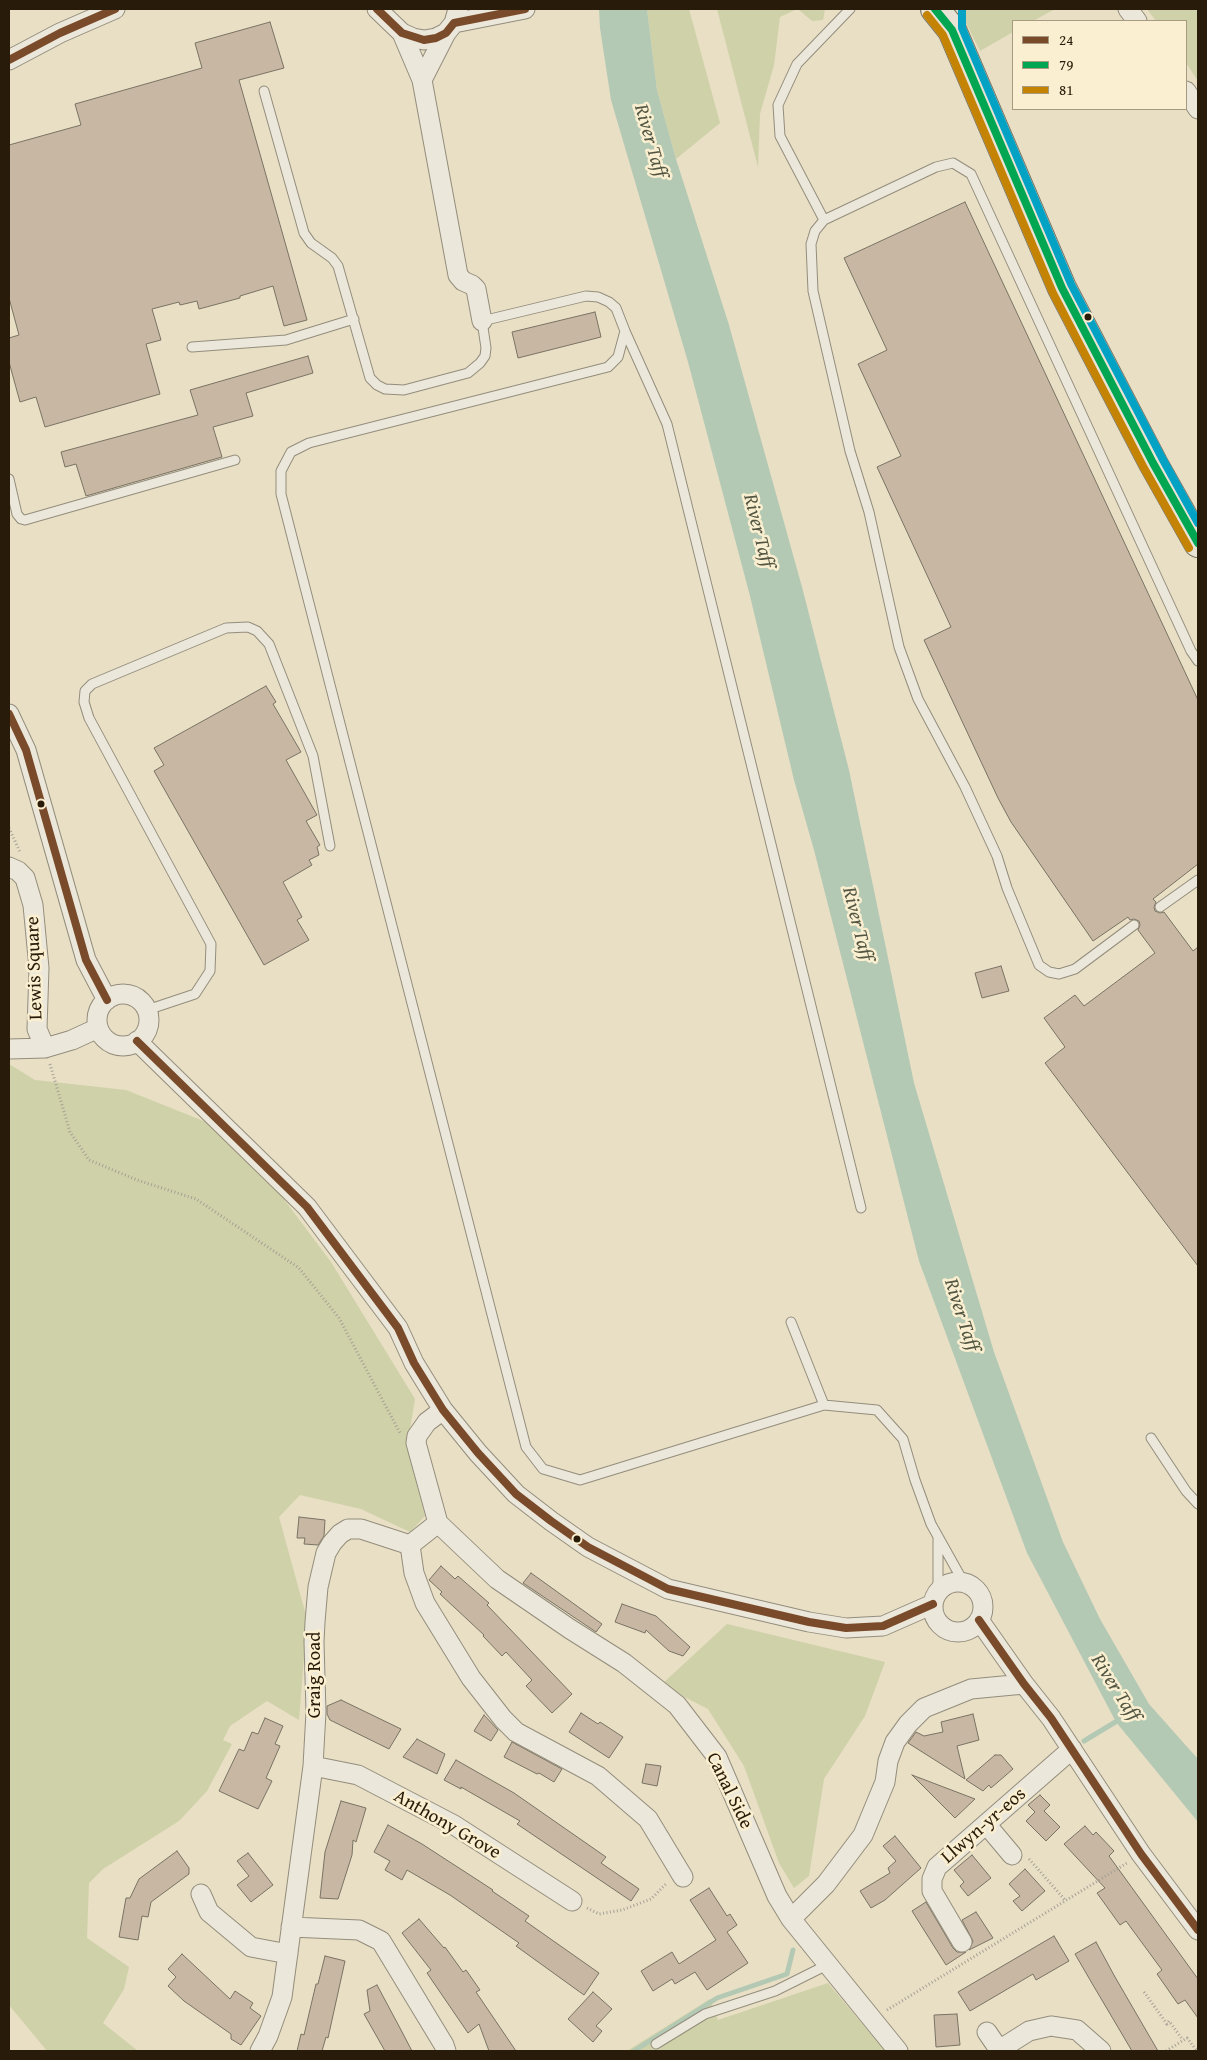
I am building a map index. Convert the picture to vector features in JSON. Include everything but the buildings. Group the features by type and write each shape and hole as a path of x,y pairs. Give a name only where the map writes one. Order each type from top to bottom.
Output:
{"main road":[{"path":"935,9 952,19 1062,288 1153,463 1198,543"}],"street":[{"path":"9,60 60,32 115,9"},
{"path":"377,9 396,22 412,38 424,40 436,38 453,22 502,11 525,9"},
{"path":"1128,9 1136,20"},
{"path":"396,22 422,80 458,275 463,281 476,289 482,321"},
{"path":"422,80 453,22"},
{"path":"1187,92 1198,109"},
{"path":"9,714 26,750 86,960 107,1000"},
{"name":"Lewis Square","path":"9,867 18,871 25,878 33,905 39,968 37,1029 45,1048"},
{"path":"129,995 142,1003 146,1010 148,1024 142,1037 130,1045 114,1044 102,1035 98,1028 98,1013 107,1000 114,996 129,995"},
{"path":"9,1049 45,1048 72,1040 98,1028"},
{"path":"137,1041 307,1206 398,1328 414,1363 443,1410 478,1453 523,1499 588,1547 668,1589 809,1622 846,1628 883,1626 936,1598 951,1582 964,1583 975,1588 980,1596 983,1604 979,1620 966,1630 949,1630 942,1626 936,1618 936,1598"},
{"path":"443,1410 427,1422 417,1436 416,1443 438,1523 410,1545 414,1573 425,1603 472,1678 503,1719 516,1732 598,1776 648,1819 681,1874"},
{"name":"Canal Side","path":"438,1523 497,1579 624,1663 676,1705 717,1757 777,1896 791,1919 898,2051"},
{"name":"Graig Road","path":"260,2051 268,2036 282,1996 313,1766 316,1712 314,1635 318,1587 326,1553 340,1534 348,1529 361,1529 410,1545"},
{"path":"979,1620 1024,1684 1051,1718 1141,1854 1198,1930"},
{"path":"791,1919 826,1884 863,1835 884,1782 888,1761 895,1742 908,1724 924,1708 971,1689 1024,1684"},
{"name":"Llwyn-yr-eos","path":"962,1942 932,1891 932,1879 936,1867 1072,1749"},
{"name":"Anthony Grove","path":"313,1766 358,1775 454,1825 572,1901"},
{"path":"986,1824 1012,1855"},
{"path":"201,1894 210,1912 252,1947 288,1954"},
{"path":"291,1927 360,1930 381,1941 446,2051"},
{"path":"987,2032 999,2050 1029,2031 1051,2026 1077,2030 1101,2051"}],"lane":[{"path":"824,220 780,136 778,104 797,64 850,9"},
{"path":"264,91 304,234 311,243 332,258 338,266 370,378 385,390 404,390 468,373 485,356 486,348 482,321 586,296 598,297 616,308 667,424 861,1208"},
{"path":"1134,925 1075,969 1060,974 1049,972 1039,965 1007,888 997,856 965,787 918,698 899,647 869,512 850,452 813,291 811,244 815,231 824,220 936,166 954,163 971,174 1187,642 1198,661"},
{"path":"192,347 286,340 354,319"},
{"path":"625,331 618,357 608,367 308,443 291,452 281,471 281,494 526,1446 543,1469 580,1480 824,1404 877,1410 903,1439 915,1480 938,1537 964,1583"},
{"path":"9,479 17,514 21,519 25,520 235,460"},
{"path":"146,1010 195,994 210,971 211,944 89,718 84,702 85,691 92,684 226,628 248,627 256,631 269,644 314,756 330,846"},
{"path":"1160,907 1198,880"},
{"path":"792,1322 824,1404"},
{"path":"1150,1438 1186,1491 1198,1504"},
{"path":"936,1598 938,1537"},
{"path":"656,2044 705,2014 775,1991 827,1965"}],"path":[{"path":"45,1048 70,1132 89,1160 137,1180 196,1200 298,1268 339,1318 400,1434 417,1436"},
{"path":"1012,1855 1019,1848 1066,1901"},
{"path":"871,2019 1141,1854"},
{"path":"572,1901 599,1914 622,1910 651,1899 681,1874"},
{"path":"1144,1992 1167,2024 1170,2021 1183,2040"},
{"path":"1166,2051 1187,2038 1196,2051"}],"shaded area":[{"path":"647,9 689,9 720,123 676,159 657,90"},
{"path":"717,9 797,9 780,17 774,65 760,114 758,167"},
{"path":"798,9 825,9 823,20 812,21"},
{"path":"964,9 1055,9 1035,20 1012,20 1012,33 980,51 963,17"},
{"path":"1147,9 1198,9 1198,81 1187,64 1187,20 1155,20"},
{"path":"9,1064 35,1080 126,1090 206,1122 283,1198 331,1262 415,1399 407,1447 425,1516 410,1532 361,1509 300,1495 279,1517 307,1619 299,1720 267,1701 230,1726 223,1740 232,1744 207,1791 179,1821 103,1869 89,1883 87,1938 129,1967 124,1989 103,2023 138,2051 47,2051 9,2005"},
{"path":"727,1624 885,1662 865,1716 824,1779 809,1876 794,1888 779,1863 744,1766 708,1709 661,1685"},
{"path":"828,1983 885,2051 627,2051 710,1999 718,2020"}],"water":[{"name":"River Taff","path":"599,9 647,9 657,90 676,159 729,325 802,587 849,770 914,1083 994,1352 1063,1542 1100,1619 1149,1704 1198,1759 1198,1822 1116,1722 1027,1553 919,1261 814,850 794,780 750,596 688,362 611,100"}],"waterway":[{"name":"River Taff","path":"1084,1741 1122,1718"},
{"path":"634,2051 717,1998 787,1974 793,1950"}],"transit line":[{"name":"24","path":"9,60 60,33 115,9"},
{"name":"24","path":"377,9 402,33 424,40 436,38 446,33 454,23 525,9"},
{"name":"79","path":"935,9 952,30 1062,288 1153,463 1198,543"},
{"path":"962,9 962,28 1071,284 1198,523"},
{"name":"81","path":"927,15 943,35 1053,293 1144,468 1189,548"},
{"name":"24","path":"9,714 26,750 86,960 107,1000"},
{"name":"24","path":"137,1041 307,1207 398,1328 414,1363 443,1410 478,1453 516,1494 551,1521 588,1547 668,1589 809,1622 846,1628 883,1626 933,1604"},
{"name":"24","path":"979,1620 1024,1684 1051,1718 1141,1854 1198,1930"}]}
